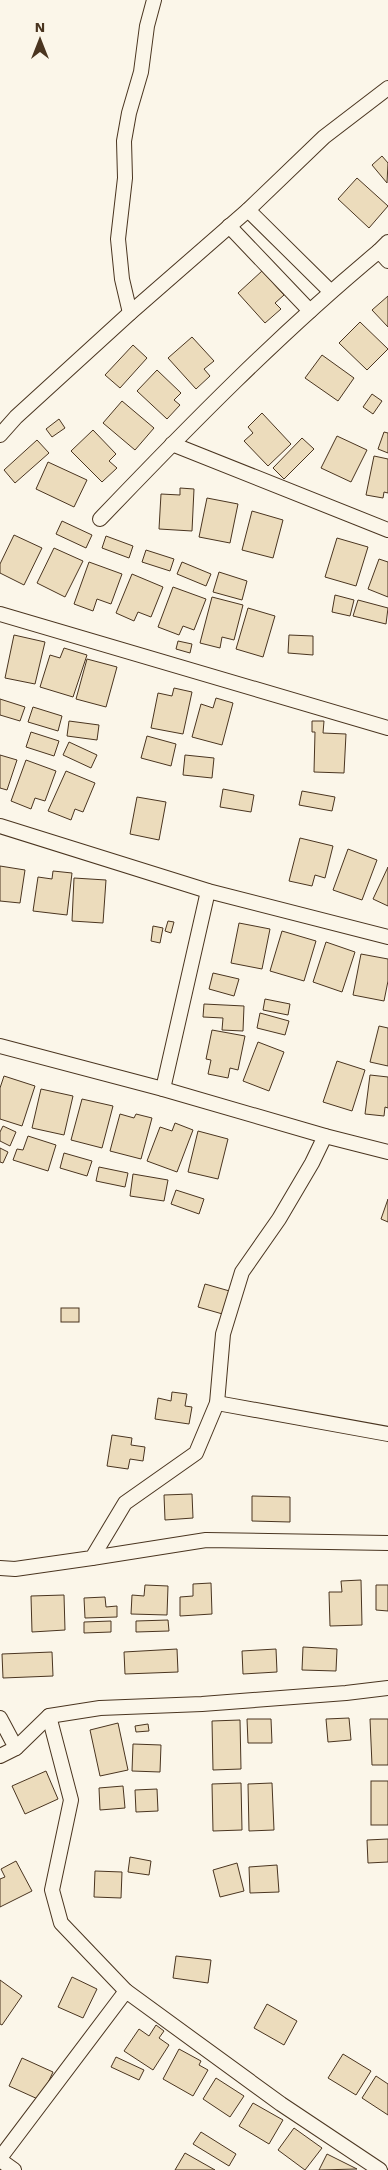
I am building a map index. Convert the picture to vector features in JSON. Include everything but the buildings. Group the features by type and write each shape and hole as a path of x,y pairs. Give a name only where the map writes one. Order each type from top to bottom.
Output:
{"street":[{"path":"130,313 122,279 118,240 125,178 124,141 128,113 141,72 147,26 154,0"},
{"path":"0,436 16,417 130,313 248,210 324,137 388,88"},
{"path":"248,210 330,291"},
{"path":"229,226 310,311"},
{"path":"100,519 172,444 330,291 385,251"},
{"path":"172,444 388,530"},
{"path":"0,614 388,728"},
{"path":"0,826 208,891 388,937"},
{"path":"163,1088 208,891"},
{"path":"0,1046 163,1088 325,1136 388,1152"},
{"path":"92,1558 125,1503 196,1453 217,1403 223,1334 242,1272 278,1219 312,1163 325,1136"},
{"path":"217,1403 388,1434"},
{"path":"0,1568 15,1569 206,1540 388,1543"},
{"path":"0,1756 16,1748 49,1716 100,1708 202,1704 388,1688"},
{"path":"49,1716 71,1800 52,1890 61,1923 126,1991 281,2104 380,2170"},
{"path":"0,1718 16,1748"},
{"path":"14,2170 0,2159 126,1991"}]}
